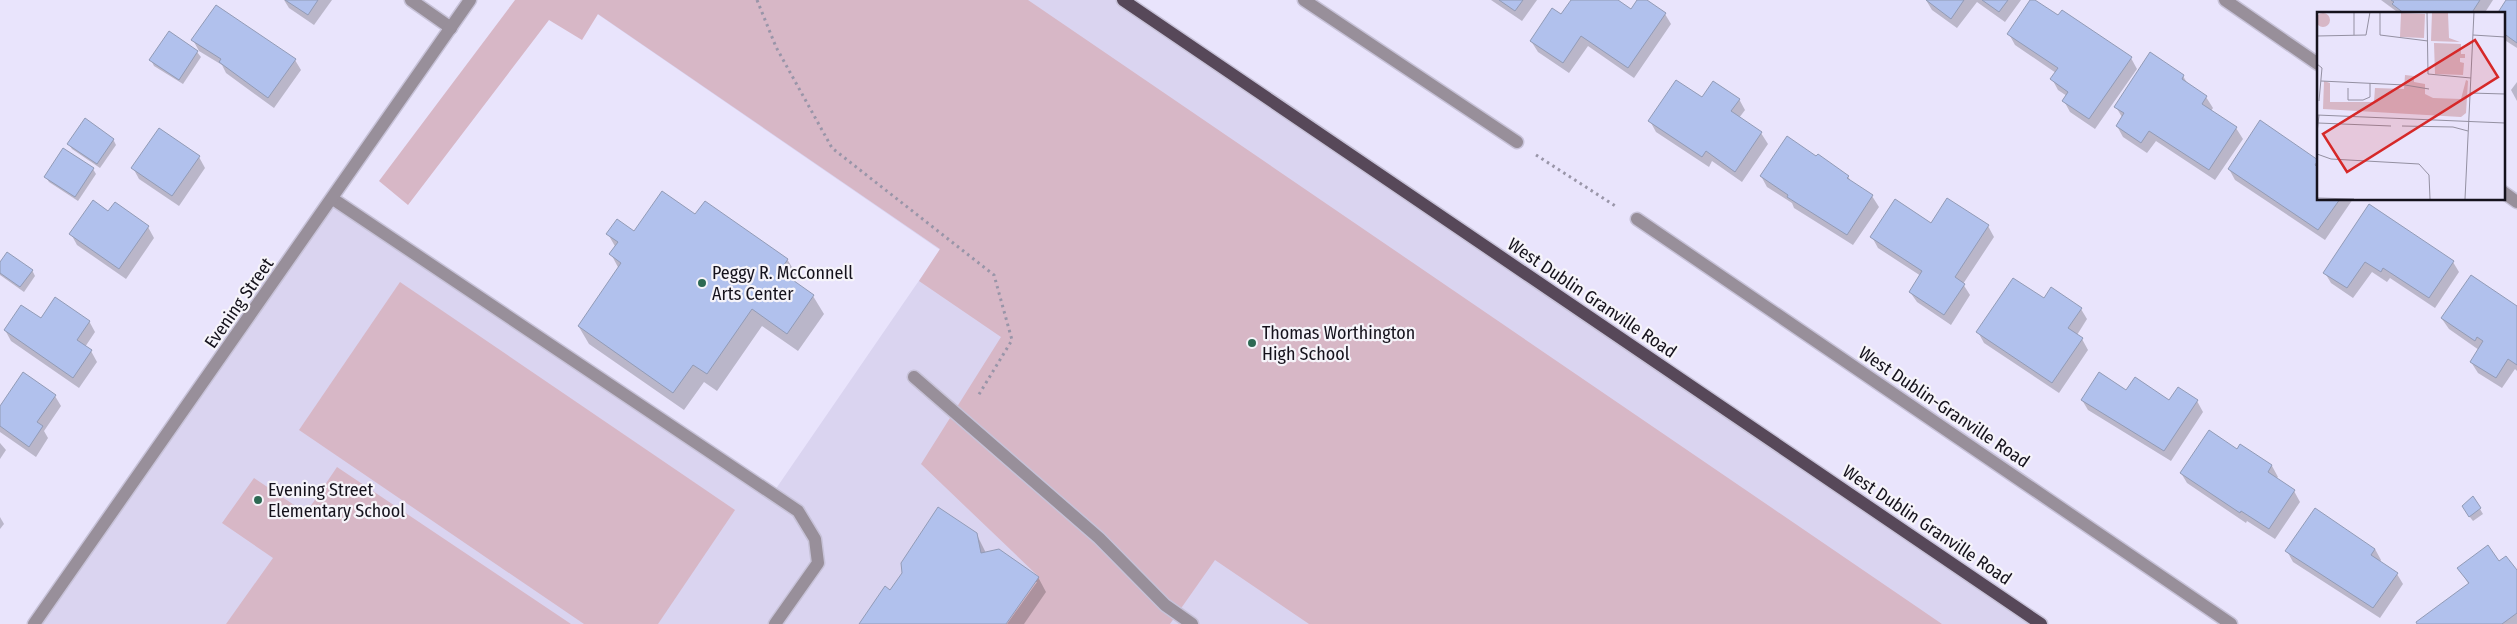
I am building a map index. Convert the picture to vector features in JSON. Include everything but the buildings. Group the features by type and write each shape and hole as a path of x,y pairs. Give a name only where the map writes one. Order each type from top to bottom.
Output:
{"main road":[{"name":"West Dublin Granville Road","path":"1123,0 2041,624"}],"street":[{"path":"411,0 451,28"},
{"name":"Evening Street","path":"34,624 470,0"},
{"path":"1304,0 1517,142"},
{"path":"2224,0 2317,63"},
{"path":"2504,193 2517,202"},
{"path":"332,199 798,511 815,539 818,563 775,624"},
{"name":"West Dublin-Granville Road","path":"1637,219 2231,624"},
{"path":"914,377 1099,538 1165,606 1192,624"}],"path":[{"path":"757,0 776,47 832,148 994,275 1012,340 978,396"},
{"path":"1517,142 1637,219"}],"shaded area":[{"name":"Thomas Worthington High School","path":"515,0 1028,0 1942,624 1309,624 1215,560 1170,624 1006,624 1038,576 921,464 1001,337 919,281 940,249 598,14 582,40 549,20 408,205 379,181"},
{"name":"Thomas Worthington High School","path":"577,0 1123,0 2041,624 36,624 333,199 773,493 940,250"},
{"path":"400,282 735,510 658,624 584,624 299,430"},
{"path":"337,467 571,624 226,624 273,558 222,523 254,478 306,513"}],"place":[{"name":"Peggy R. McConnell Arts Center","path":"702,283"},
{"name":"Thomas Worthington High School","path":"1252,343"},
{"name":"Evening Street Elementary School","path":"258,500"}]}
